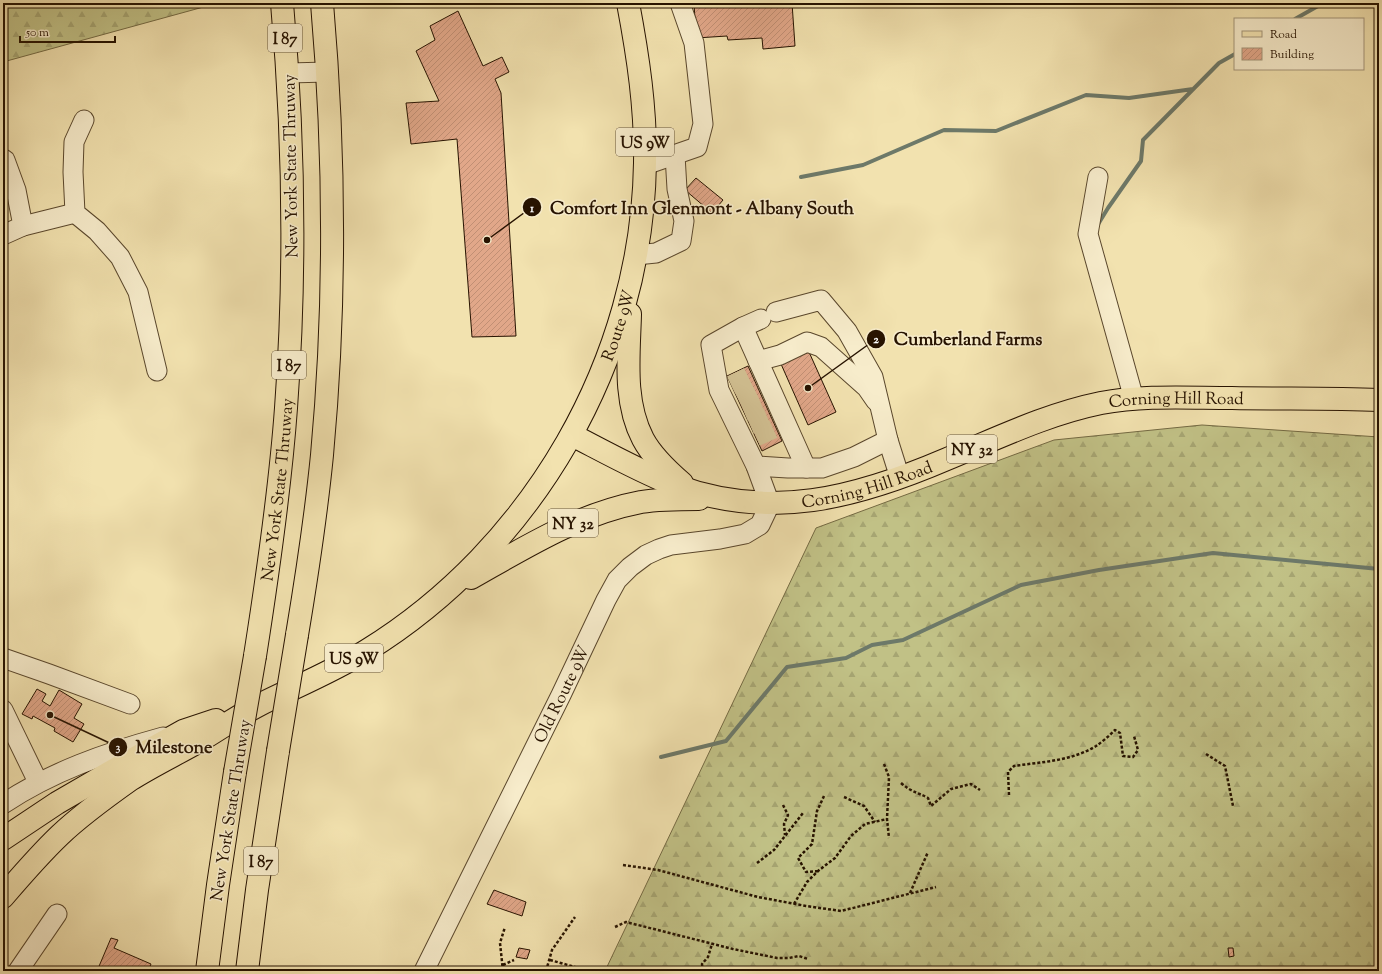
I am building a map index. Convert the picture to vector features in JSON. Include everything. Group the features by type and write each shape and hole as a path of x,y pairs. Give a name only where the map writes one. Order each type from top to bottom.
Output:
{"main road":[{"name":"New York State Thruway","path":"207,971 235,772 255,656 284,437 289,363 293,226 292,136 282,3"},
{"name":"I 87","path":"247,971 258,884 317,503 322,456 329,365 333,226 328,72 322,3"},
{"name":"Route 9W","path":"442,595 486,553 513,522 544,480 572,435 587,405 619,327 636,255 643,210 645,165 645,130 642,92 628,3"},
{"path":"631,280 629,392 634,417 650,450 667,469 690,490"},
{"name":"Corning Hill Road","path":"572,435 656,477 690,490 720,498 770,504 823,499 900,478 1042,420 1101,403 1134,399 1174,398 1379,400"},
{"name":"NY 32","path":"442,595 551,533 570,524 606,511 642,502 657,500 720,498"},
{"name":"US 9W","path":"3,879 95,806 132,779 257,706 364,652 413,619 442,595"},
{"name":"US 9W","path":"3,839 77,790 184,731 257,706"},
{"name":"US 9W","path":"3,897 60,835"}],"street":[{"path":"645,165 697,147 703,124 694,43 680,3"},
{"path":"288,73 328,72"},
{"path":"84,120 74,142 73,172 75,214 97,231 120,257 138,292 156,371"},
{"path":"636,255 656,253 682,241 684,221 677,189 675,155"},
{"path":"3,158 16,190 23,226"},
{"path":"1098,177 1088,234 1134,399"},
{"path":"3,235 23,226 75,214"},
{"path":"770,504 738,414 710,345 768,315 821,300 847,331 873,377 888,440 900,478"},
{"path":"743,327 768,396 806,468"},
{"path":"768,396 780,355 807,342 821,347 867,388 880,407"},
{"path":"756,466 822,468 854,457 888,440"},
{"name":"Old Route 9W","path":"424,971 617,580 640,559 670,545 720,539 745,534 760,524 770,504"},
{"path":"3,658 130,704"},
{"path":"3,710 38,782"},
{"path":"3,804 38,782 94,758 184,731"},
{"path":"18,971 57,914"}],"path":[{"path":"1009,796 1008,772 1014,766 1067,758 1087,751 1096,746 1115,730 1120,733 1123,756 1133,757 1138,750 1134,736"},
{"path":"1206,754 1225,766 1233,806"},
{"path":"884,764 889,777 887,819 890,838"},
{"path":"901,783 910,791 919,793 928,798 931,806 951,789 971,784 980,790"},
{"path":"818,871 806,872 798,858 812,844 817,811 824,796"},
{"path":"844,797 864,806 875,822"},
{"path":"783,805 788,815 784,824 785,835"},
{"path":"757,863 774,850 803,813"},
{"path":"794,904 806,882 835,858 851,836 865,824 887,819"},
{"path":"909,893 928,852"},
{"path":"623,865 658,870 758,897 794,904 841,910 936,887"},
{"path":"546,971 552,950 575,917"},
{"path":"615,927 626,922 712,944 777,958 799,956 808,959"},
{"path":"503,971 500,943 505,927"},
{"path":"703,971 702,964 708,957 712,944"},
{"path":"503,965 514,960"},
{"path":"550,960 589,971"}],"green space":[{"path":"3,3 218,3 3,62"},
{"path":"1202,425 1379,437 1379,971 605,971 816,528 1054,440"}],"building":[{"path":"694,3 792,3 795,46 763,49 762,38 728,40 727,36 696,38"},
{"path":"458,11 483,66 502,57 509,72 495,79 501,93 516,336 472,337 457,139 411,144 406,103 439,101 416,51 435,40 430,26"},
{"path":"696,178 723,200 712,213 685,190"},
{"path":"809,352 836,412 808,425 781,364"},
{"path":"748,366 782,441 762,451 727,376"},
{"path":"37,689 46,694 42,701 50,706 59,690 82,704 74,718 84,724 73,742 54,731 55,728 33,716 32,719 22,714"},
{"path":"494,890 526,902 522,916 487,904"},
{"path":"111,938 118,940 114,948 151,964 148,971 97,971"},
{"path":"519,948 530,950 527,959 516,957"},
{"path":"1228,948 1233,948 1234,956 1229,957"}],"waterway":[{"path":"1297,18 1318,6 1320,3"},
{"path":"1097,226 1141,161 1143,140 1219,63 1234,55"},
{"path":"801,177 863,165 944,130 996,131 1086,95 1129,98 1193,89"},
{"path":"661,757 726,741 787,667 846,658 872,645 903,640 1021,585 1099,570 1213,553 1379,569"}],"tunnel":[{"path":"731,385 752,375"},
{"path":"738,399 758,389"},
{"path":"744,412 765,403"},
{"path":"750,425 771,416"},
{"path":"756,437 776,428"}],"place":[{"name":"Comfort Inn Glenmont - Albany South","path":"487,240"},
{"name":"Cumberland Farms","path":"808,388"},
{"name":"Milestone","path":"50,715"}]}
